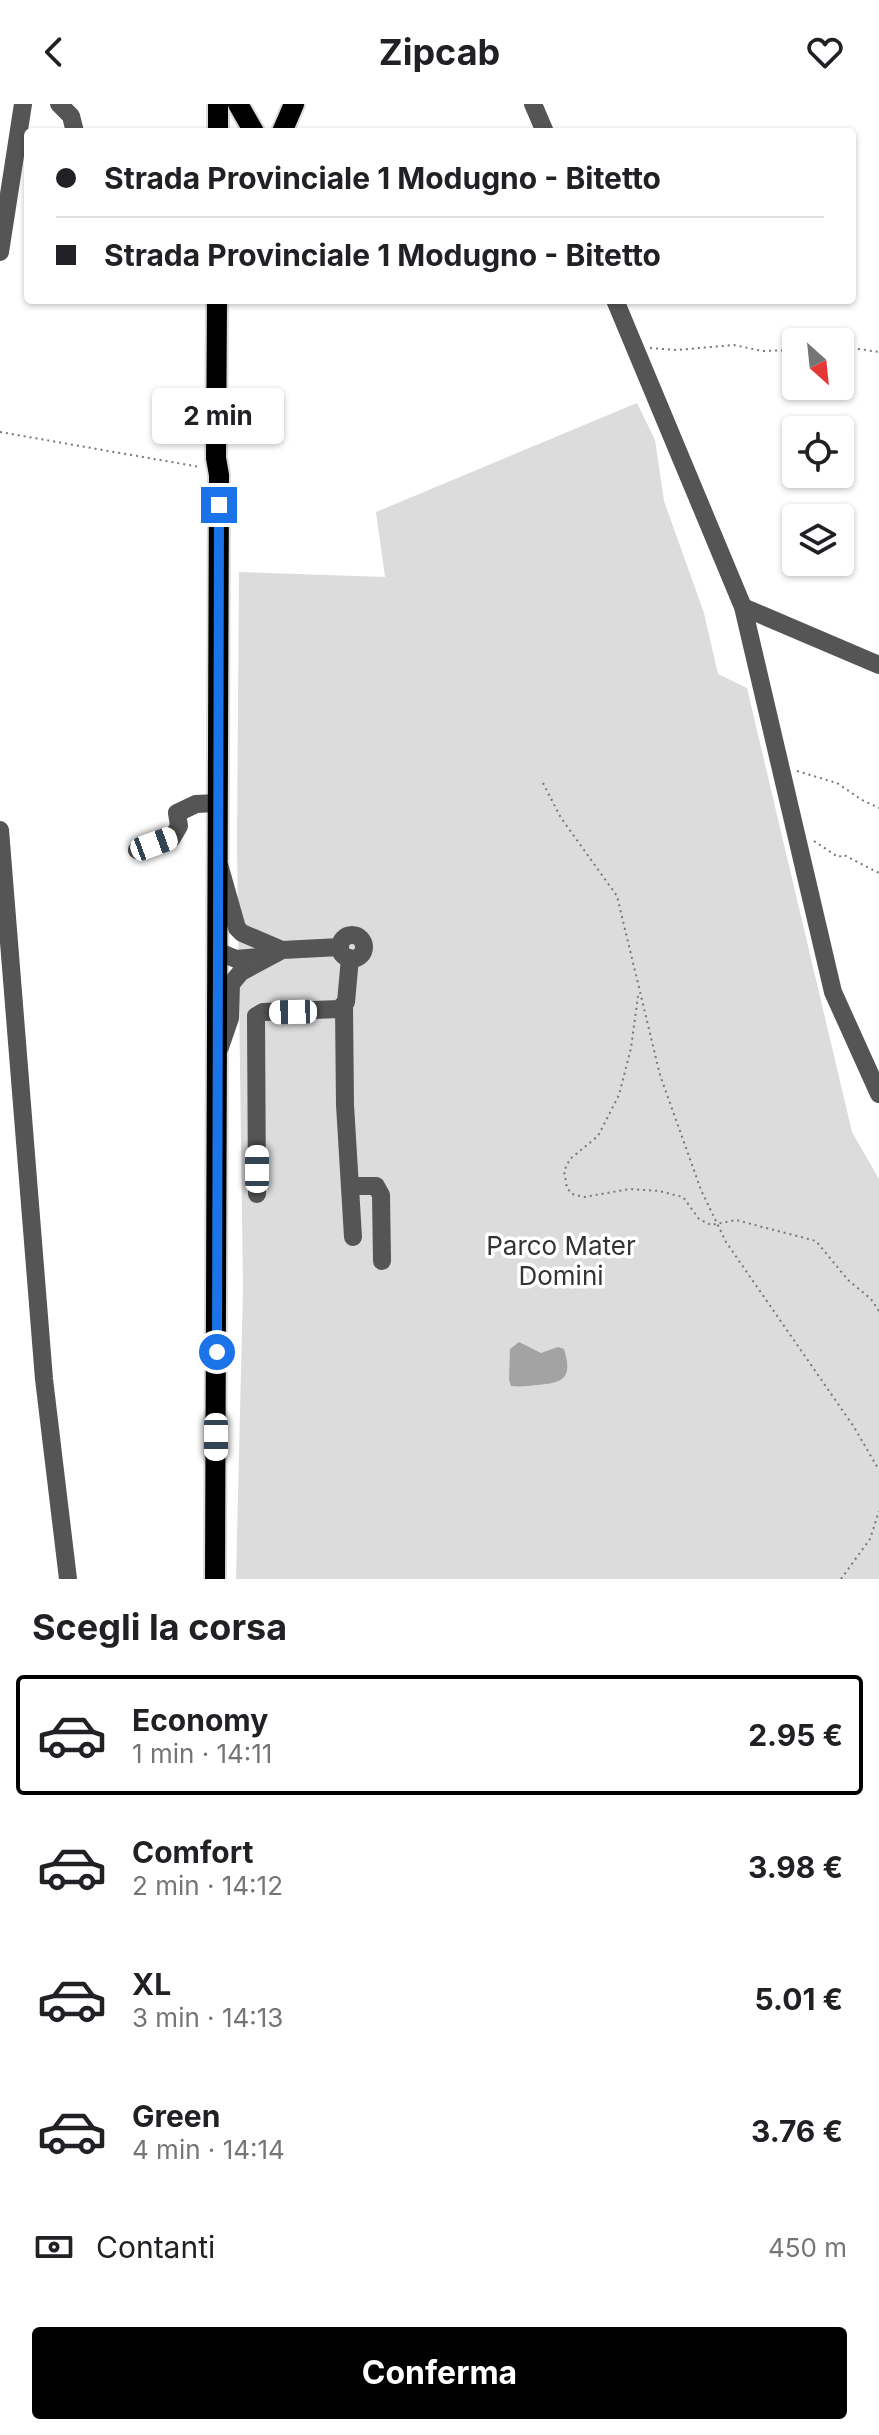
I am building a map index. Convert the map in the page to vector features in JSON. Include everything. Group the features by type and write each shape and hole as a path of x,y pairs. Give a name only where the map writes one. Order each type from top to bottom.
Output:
{"main road":[{"path":"238,104 252,128"},
{"path":"272,128 282,104"},
{"path":"284,128 294,104"},
{"path":"218,107 218,128"},
{"path":"218,107 227,128"},
{"path":"215,1579 219,475 216,458 221,304"}],"street":[{"path":"0,252 23,104"},
{"path":"59,104 71,116 74,128"},
{"path":"533,104 543,128"},
{"path":"617,304 743,607 838,1007 879,1094"},
{"path":"743,607 879,665"},
{"path":"137,850 172,838 179,826 177,813 196,804 218,803"},
{"path":"0,830 44,1379 68,1579"},
{"path":"218,863 231,902 233,923 242,933 271,950"},
{"path":"217,951 252,943 271,950 345,953 344,1006 353,1237"},
{"path":"218,1053 230,1018 231,984 241,972 271,950"},
{"path":"257,1194 256,1016 263,1012 322,1011 344,1006"},
{"path":"350,1186 376,1186 381,1195 382,1261"}],"path":[{"path":"636,350 734,345 762,351 782,350"},
{"path":"854,350 879,352"},
{"path":"0,432 196,465 219,475"},
{"path":"780,767 837,783 879,808"},
{"path":"543,783 561,818 617,896 660,1075 701,1190 717,1224 726,1242 854,1427 879,1470"},
{"path":"795,833 810,838 838,857 844,855 879,873"},
{"path":"639,993 631,1048 619,1095 598,1136 570,1159 564,1171 567,1188 572,1194 584,1197 630,1189 659,1191 683,1197 699,1219 711,1225 736,1220 816,1241 879,1311"},
{"path":"841,1579 870,1539 879,1511"}],"green space":[{"name":"Parco Mater Domini","path":"637,403 655,440 664,501 704,613 718,674 747,688 852,1132 879,1179 879,1579 236,1579 243,1289 237,845 239,572 385,577 376,512"}],"shaded area":[{"path":"519,1342 541,1353 558,1347 564,1349 567,1373 560,1380 546,1384 511,1386 510,1349"}],"route":[{"path":"217,1352 219,505"}]}
